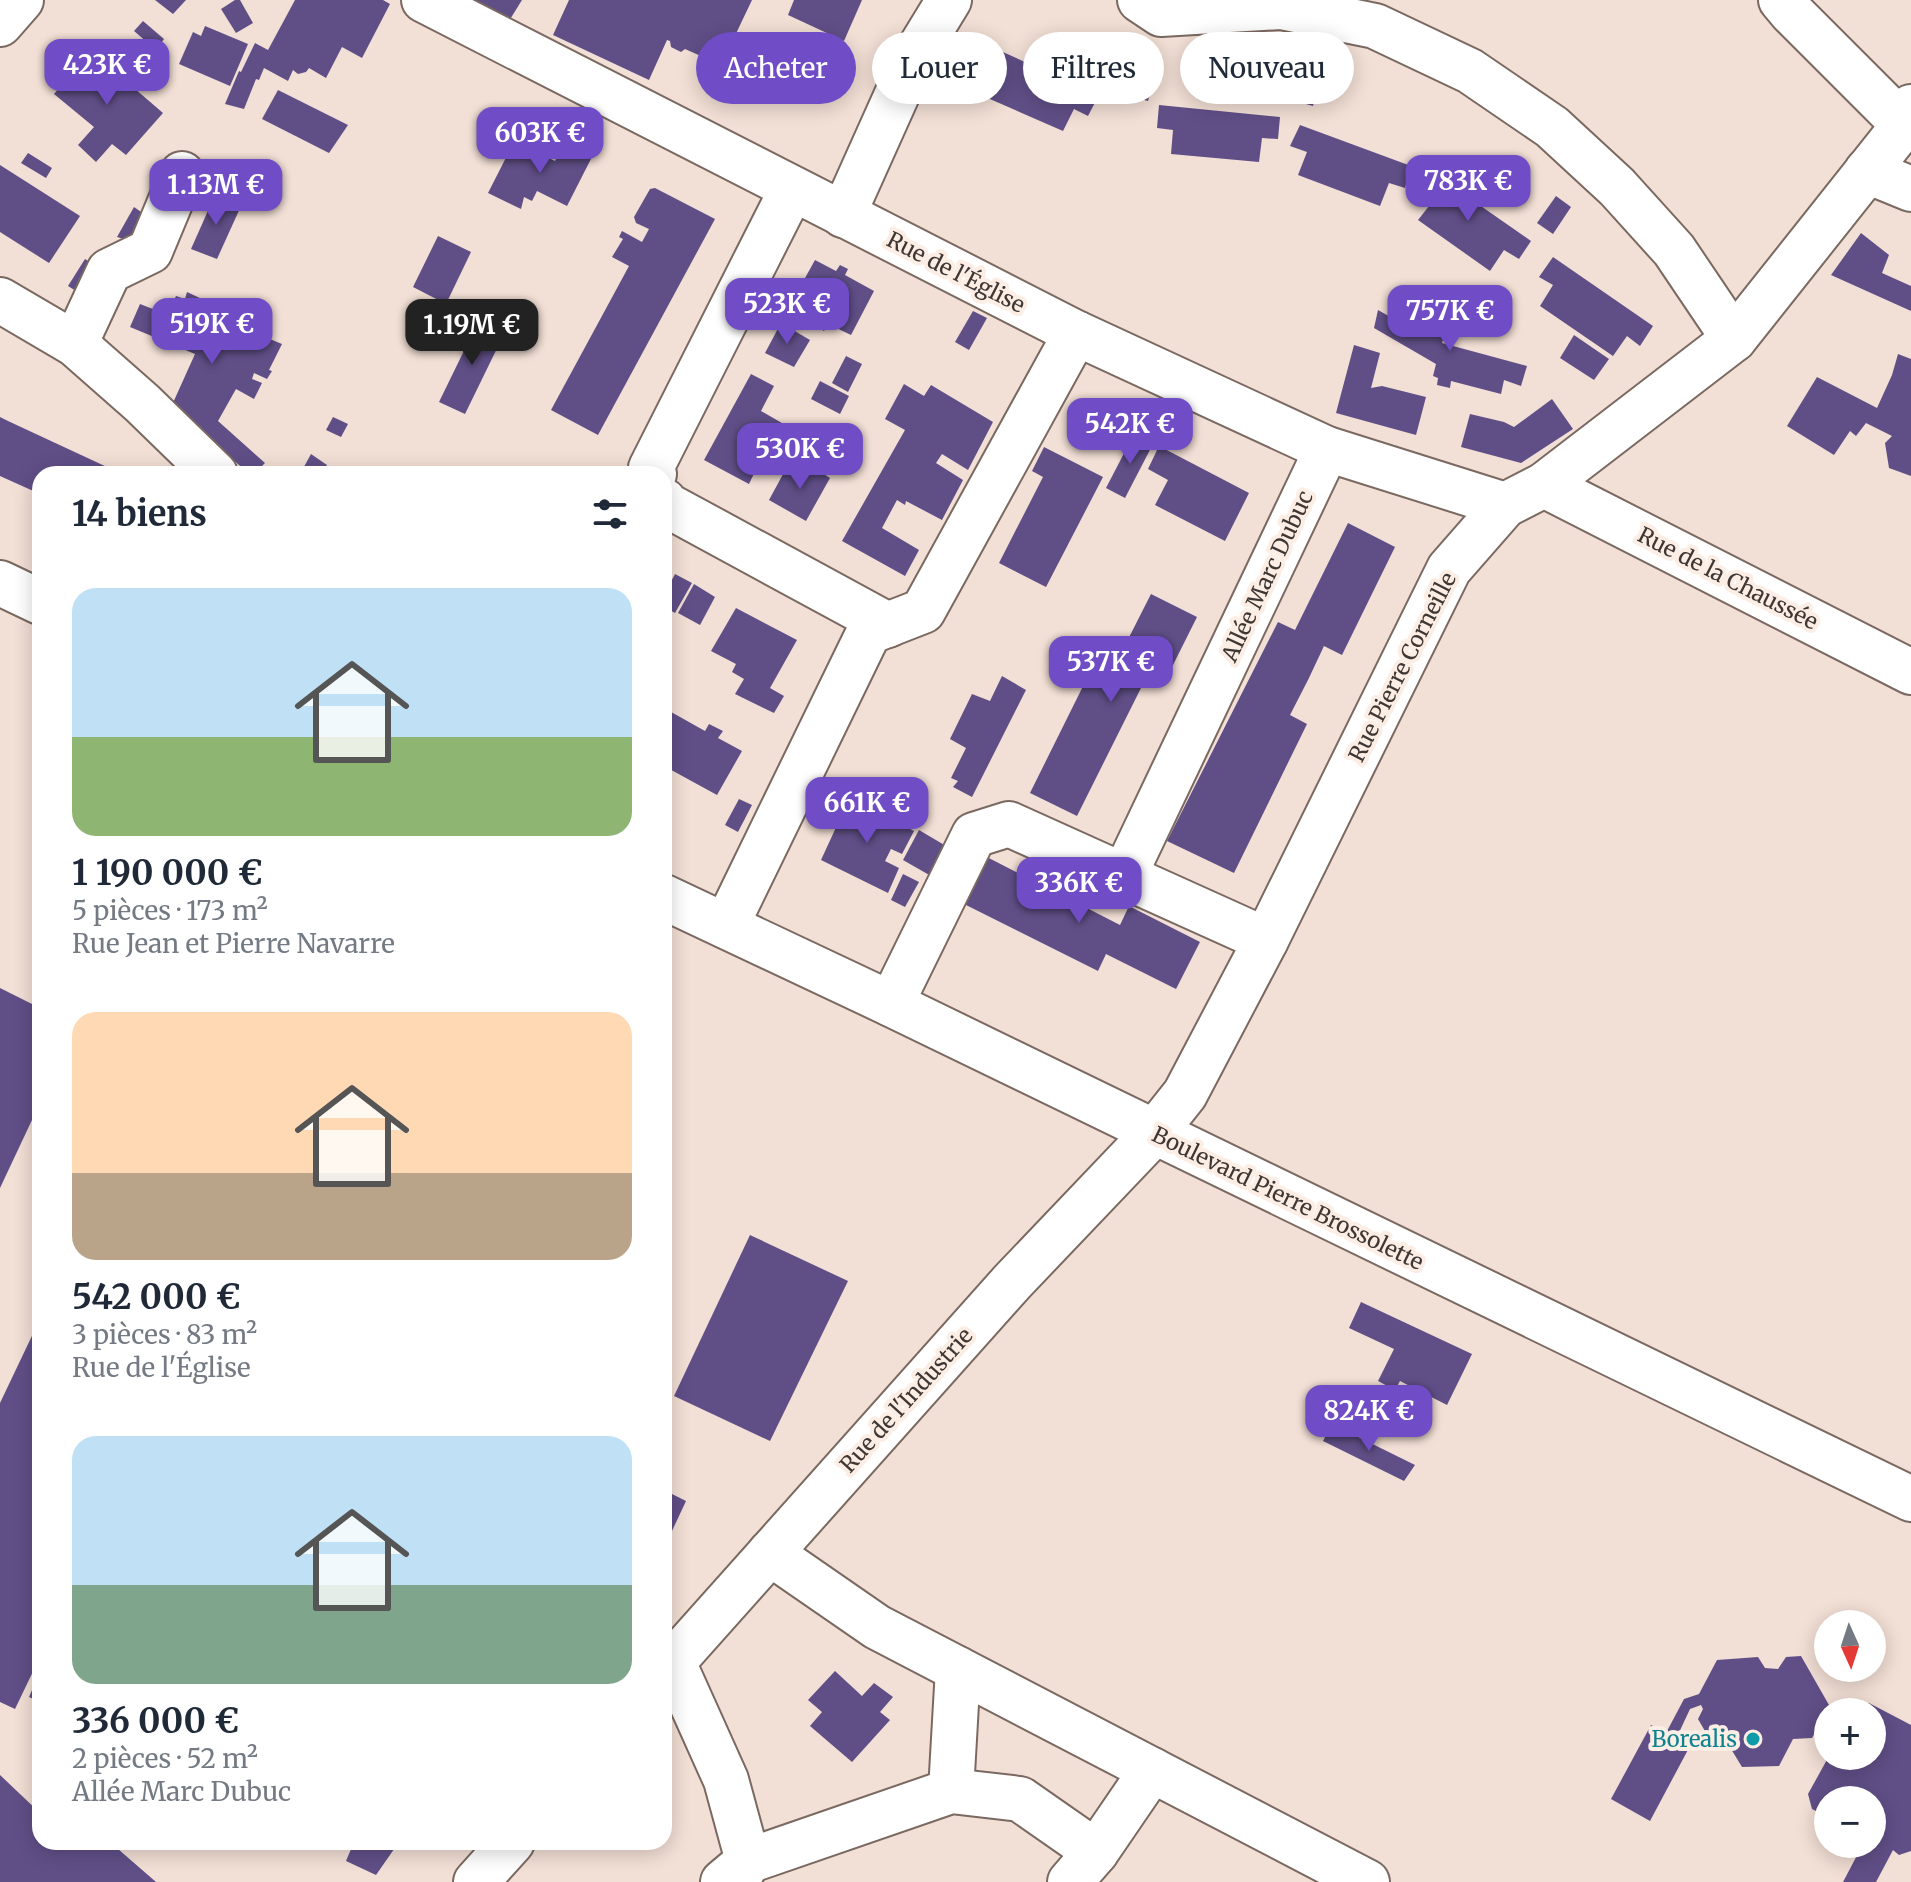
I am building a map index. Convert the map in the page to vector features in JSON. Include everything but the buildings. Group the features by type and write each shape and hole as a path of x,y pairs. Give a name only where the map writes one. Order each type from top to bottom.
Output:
{"street":[{"path":"0,24 21,0"},
{"name":"Rue de l'Église","path":"424,0 1076,333 1327,449 1505,505"},
{"path":"843,215 913,59 949,0"},
{"path":"1140,0 1161,14 1281,7 1375,26 1470,71 1552,127 1617,187 1674,250 1734,339"},
{"path":"1781,0 1908,116"},
{"name":"Rue Pierre Corneille","path":"1154,1133 1185,1094 1266,940 1449,569 1505,505 1544,485 1734,339 1908,116"},
{"path":"1867,171 1911,189"},
{"path":"75,344 109,271 150,251 182,174"},
{"path":"652,466 792,189"},
{"path":"0,300 75,344 207,466"},
{"path":"726,926 869,632 923,611 1076,333"},
{"name":"Allée Marc Dubuc","path":"1124,876 1327,449"},
{"name":"Rue de la Chaussée","path":"1544,485 1911,672"},
{"path":"672,508 888,625"},
{"path":"0,583 32,598"},
{"path":"891,1004 974,835 1009,824 1266,940"},
{"name":"Boulevard Pierre Brossolette","path":"672,901 1911,1499"},
{"name":"Rue de l'Industrie","path":"672,1663 1012,1282 1154,1133"},
{"path":"770,1553 877,1627 1367,1882"},
{"path":"951,1791 958,1669"},
{"path":"672,1675 726,1780 736,1875 951,1791 1020,1799 1083,1867 1152,1770"},
{"path":"476,1882 505,1850"}],"place":[{"name":"Borealis","path":"1753,1739"}]}
